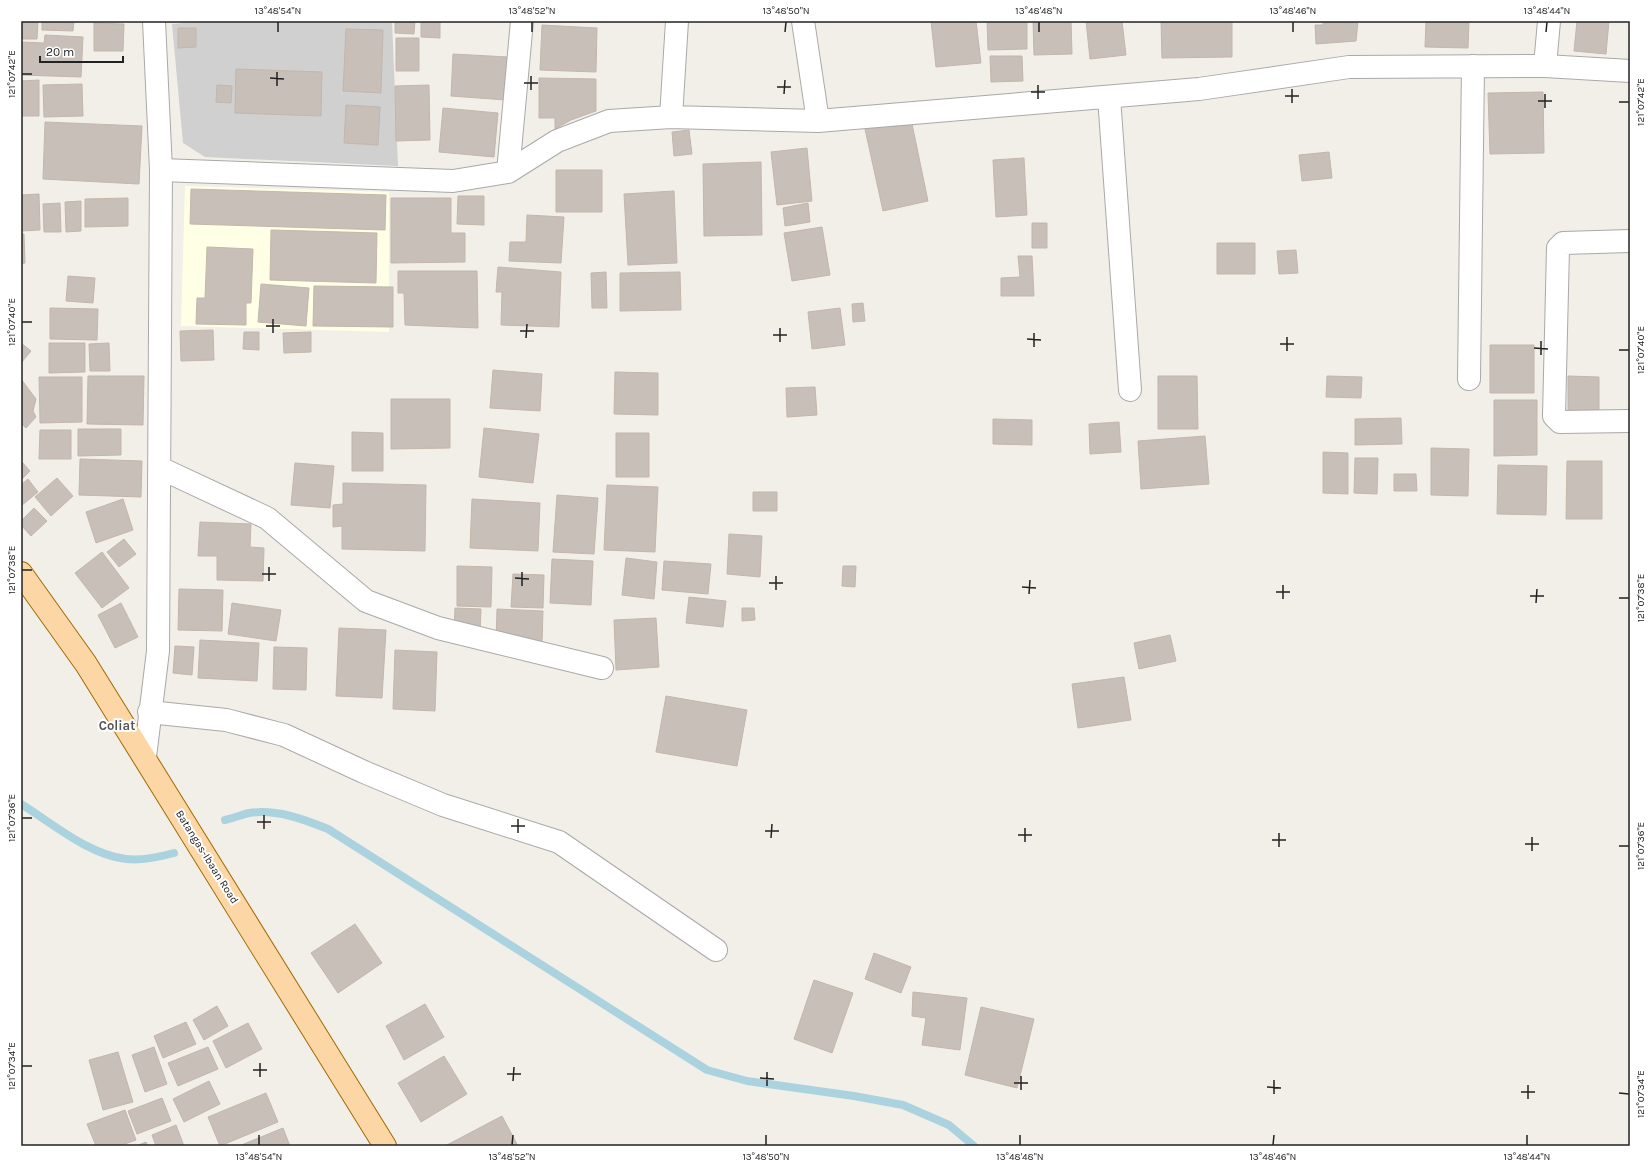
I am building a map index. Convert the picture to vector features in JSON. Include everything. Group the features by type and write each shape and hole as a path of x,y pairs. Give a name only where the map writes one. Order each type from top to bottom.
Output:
{"main road":[{"name":"Batangas-Ibaan Road","path":"21,573 86,664 385,1146"}],"street":[{"path":"145,757 149,712 158,651 161,170 154,21"},
{"path":"508,172 522,21"},
{"path":"671,117 677,21"},
{"path":"803,21 818,121"},
{"path":"1546,66 1549,21"},
{"path":"1469,379 1473,66"},
{"path":"161,170 453,181 508,172 558,141 609,122 671,117 818,121 1198,89 1349,68 1546,66 1630,71"},
{"path":"1109,97 1130,390"},
{"path":"1630,241 1563,243 1558,248 1554,416 1560,422 1630,421"},
{"path":"160,468 267,518 366,601 438,628 602,668"},
{"path":"149,712 226,720 284,735 364,772 443,805 559,842 716,950"}],"shaded area":[{"path":"207,21 392,21 398,166 205,157 183,143 172,24"},
{"path":"185,186 389,192 389,332 181,326"}],"building":[{"path":"21,21 38,21 37,39 21,39"},
{"path":"42,21 74,21 73,31 42,30"},
{"path":"395,21 415,21 414,34 395,33"},
{"path":"421,21 440,21 440,38 421,37"},
{"path":"931,21 976,21 981,63 936,67"},
{"path":"987,21 1027,21 1027,49 988,50"},
{"path":"1033,21 1071,21 1072,54 1034,55"},
{"path":"1086,21 1122,21 1126,55 1090,59"},
{"path":"1161,21 1232,21 1232,57 1162,58"},
{"path":"1323,21 1358,21 1356,41 1316,44 1315,25 1323,25"},
{"path":"1426,21 1469,21 1468,48 1425,47"},
{"path":"1577,21 1609,21 1606,54 1574,51"},
{"path":"94,23 124,24 123,51 94,51"},
{"path":"542,25 597,28 596,72 540,70"},
{"path":"178,28 196,28 196,47 178,48"},
{"path":"346,29 383,30 381,93 343,91"},
{"path":"45,35 83,37 81,77 21,75 21,42 44,43"},
{"path":"396,38 419,38 419,71 396,71"},
{"path":"453,54 508,57 505,100 451,96"},
{"path":"990,56 1022,56 1023,81 991,82"},
{"path":"236,69 322,72 321,116 235,113"},
{"path":"539,78 596,79 596,111 571,120 555,129 555,118 539,118"},
{"path":"39,80 39,116 21,116 21,81"},
{"path":"82,84 83,116 44,117 43,85"},
{"path":"217,85 232,86 231,103 216,102"},
{"path":"429,85 430,140 396,141 395,86"},
{"path":"1543,92 1544,153 1490,154 1488,93"},
{"path":"346,105 380,107 378,145 344,143"},
{"path":"443,108 498,113 494,157 439,152"},
{"path":"911,119 928,201 883,211 865,129"},
{"path":"45,122 142,126 139,184 43,179"},
{"path":"689,130 692,154 674,156 672,132"},
{"path":"807,148 812,201 777,205 771,152"},
{"path":"1329,152 1332,178 1302,181 1299,155"},
{"path":"1024,158 1027,215 996,217 993,160"},
{"path":"761,162 762,235 704,236 703,164"},
{"path":"556,170 602,170 602,212 556,212"},
{"path":"191,189 386,195 385,230 190,224"},
{"path":"674,191 677,263 628,265 624,194"},
{"path":"39,194 40,230 21,231 21,195"},
{"path":"458,196 484,196 484,225 457,224"},
{"path":"128,198 128,226 85,227 85,199"},
{"path":"391,198 451,198 451,233 465,233 465,262 391,263"},
{"path":"81,201 81,231 66,232 65,202"},
{"path":"60,203 61,232 44,232 43,204"},
{"path":"808,203 810,222 785,226 783,208"},
{"path":"527,215 564,217 561,263 509,261 510,242 526,242"},
{"path":"1032,223 1047,223 1047,248 1032,248"},
{"path":"822,227 830,275 792,281 784,233"},
{"path":"271,230 377,233 376,283 270,280"},
{"path":"21,234 24,234 25,263 21,264"},
{"path":"1217,243 1255,243 1255,274 1217,274"},
{"path":"207,247 253,249 251,303 246,303 246,325 196,324 197,298 205,298"},
{"path":"1296,250 1298,273 1279,274 1277,251"},
{"path":"1018,256 1032,256 1034,296 1001,296 1001,278 1020,277"},
{"path":"498,267 561,272 559,327 501,325 502,292 496,292"},
{"path":"398,271 477,271 478,328 405,325 404,293 398,293"},
{"path":"606,272 607,308 592,308 591,273"},
{"path":"680,272 681,310 620,311 620,273"},
{"path":"68,276 95,278 93,303 66,301"},
{"path":"261,284 309,288 306,326 258,322"},
{"path":"314,286 393,287 393,327 313,326"},
{"path":"863,303 865,321 853,322 852,304"},
{"path":"50,308 98,309 97,340 50,339"},
{"path":"840,308 845,345 812,349 808,312"},
{"path":"213,330 214,360 181,361 180,331"},
{"path":"244,332 259,332 259,350 243,349"},
{"path":"311,332 311,352 284,353 283,333"},
{"path":"21,343 31,351 21,363"},
{"path":"49,343 85,343 85,372 49,373"},
{"path":"109,343 110,371 90,371 89,344"},
{"path":"1490,345 1534,345 1534,393 1490,393"},
{"path":"493,370 542,374 540,411 490,408"},
{"path":"615,372 658,373 658,415 614,414"},
{"path":"88,376 144,376 143,425 87,424"},
{"path":"1158,376 1197,376 1198,429 1158,429"},
{"path":"1327,376 1362,377 1361,398 1326,397"},
{"path":"1568,376 1599,377 1599,411 1568,411"},
{"path":"39,377 82,377 82,422 40,423"},
{"path":"21,379 36,399 33,411 36,417 26,428 21,423"},
{"path":"815,387 817,415 787,417 786,388"},
{"path":"391,399 450,399 450,448 391,449"},
{"path":"1494,400 1537,400 1537,455 1494,456"},
{"path":"1401,418 1402,444 1355,445 1355,419"},
{"path":"993,419 1032,420 1032,445 993,444"},
{"path":"1119,422 1121,452 1090,454 1089,424"},
{"path":"484,428 539,434 533,483 479,477"},
{"path":"78,429 121,429 121,455 78,456"},
{"path":"40,430 71,430 71,459 39,459"},
{"path":"352,432 383,433 383,471 352,471"},
{"path":"616,433 649,433 649,477 616,477"},
{"path":"1205,436 1209,484 1141,489 1138,441"},
{"path":"1431,448 1469,449 1468,496 1431,495"},
{"path":"1323,452 1348,453 1348,494 1323,493"},
{"path":"1355,458 1378,458 1377,494 1354,493"},
{"path":"80,459 142,461 141,497 79,495"},
{"path":"21,461 30,471 21,480"},
{"path":"1567,461 1602,461 1602,519 1566,519"},
{"path":"295,463 334,466 330,508 291,505"},
{"path":"1498,465 1547,466 1546,515 1497,514"},
{"path":"1394,474 1416,474 1417,491 1394,491"},
{"path":"57,478 73,496 51,516 35,497"},
{"path":"28,479 38,492 21,506 21,485"},
{"path":"343,483 426,485 425,551 342,549 342,526 333,527 333,505 343,504"},
{"path":"607,485 658,487 655,552 604,550"},
{"path":"753,492 777,492 777,511 753,511"},
{"path":"557,495 598,498 594,554 553,552"},
{"path":"123,499 133,530 96,543 86,512"},
{"path":"472,499 540,503 538,551 470,548"},
{"path":"34,508 47,521 31,536 21,525 21,521"},
{"path":"200,522 251,524 250,547 264,548 263,581 217,580 217,556 198,556"},
{"path":"729,534 762,536 760,577 727,574"},
{"path":"124,539 136,554 119,567 107,552"},
{"path":"102,552 129,588 102,608 75,573"},
{"path":"626,558 657,562 654,599 622,595"},
{"path":"552,559 593,561 591,605 550,603"},
{"path":"664,561 711,564 708,594 662,590"},
{"path":"457,566 492,567 491,607 457,606"},
{"path":"843,566 856,566 855,587 842,586"},
{"path":"513,574 544,575 543,608 511,607"},
{"path":"179,589 223,590 222,631 178,630"},
{"path":"689,597 726,601 723,627 686,623"},
{"path":"121,603 138,637 115,648 98,615"},
{"path":"232,603 281,610 276,641 228,634"},
{"path":"455,608 481,609 480,632 454,631"},
{"path":"742,608 754,608 755,620 742,621"},
{"path":"497,609 543,611 542,642 496,641"},
{"path":"656,618 659,667 616,670 614,620"},
{"path":"339,628 386,630 382,698 336,696"},
{"path":"1170,635 1176,661 1139,669 1134,643"},
{"path":"200,640 259,643 257,681 198,678"},
{"path":"175,646 194,647 192,675 173,673"},
{"path":"274,647 307,648 306,690 273,689"},
{"path":"395,650 437,652 435,711 393,709"},
{"path":"1124,677 1131,720 1078,728 1072,684"},
{"path":"666,696 747,710 737,766 656,752"},
{"path":"355,924 382,963 338,993 311,953"},
{"path":"874,953 911,967 901,993 865,979"},
{"path":"814,980 853,993 832,1053 794,1039"},
{"path":"913,992 967,998 960,1050 922,1045 926,1018 912,1016"},
{"path":"425,1004 444,1037 404,1060 386,1026"},
{"path":"217,1006 228,1026 204,1040 193,1020"},
{"path":"981,1007 1034,1019 1017,1088 965,1075"},
{"path":"186,1022 196,1044 163,1058 154,1036"},
{"path":"248,1023 262,1049 226,1068 213,1041"},
{"path":"154,1047 167,1084 145,1092 132,1055"},
{"path":"208,1047 218,1069 178,1086 168,1063"},
{"path":"118,1052 133,1102 103,1110 89,1060"},
{"path":"444,1056 467,1094 421,1122 398,1083"},
{"path":"209,1081 220,1104 184,1122 173,1099"},
{"path":"266,1093 278,1122 220,1146 208,1117"},
{"path":"162,1098 171,1121 137,1134 128,1111"},
{"path":"125,1110 136,1140 119,1146 96,1146 87,1124"},
{"path":"502,1116 518,1146 445,1146"},
{"path":"176,1125 184,1146 156,1146 152,1135"},
{"path":"283,1128 290,1146 239,1146"},
{"path":"146,1142 148,1146 136,1146"}],"waterway":[{"path":"21,804 71,837 85,845 112,856 126,859 144,859 174,853"},
{"path":"225,820 249,813 270,812 299,818 328,829 707,1070 747,1081 854,1096 903,1105 949,1125 974,1146"}],"district":[{"name":"Coliat","path":"117,725"}]}
